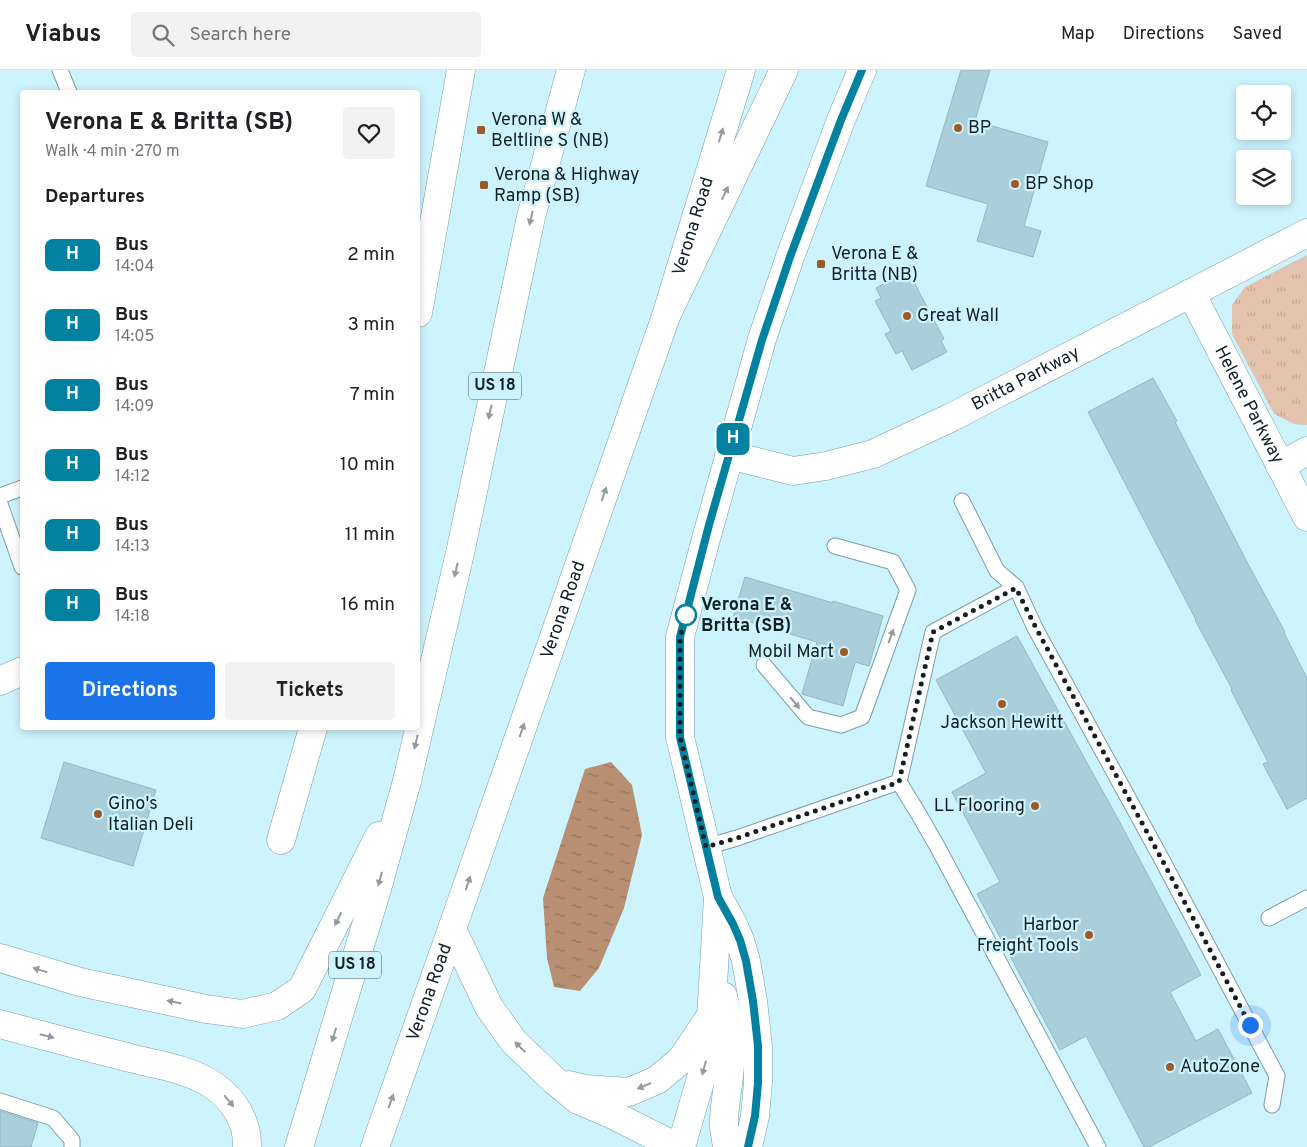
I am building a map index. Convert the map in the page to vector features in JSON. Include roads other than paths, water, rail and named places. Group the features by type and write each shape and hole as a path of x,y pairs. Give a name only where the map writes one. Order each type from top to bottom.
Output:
{"main road":[{"path":"420,302 460,70"},
{"name":"US 18","path":"420,725 462,543 531,217 571,70"},
{"name":"Verona Road","path":"375,1147 666,316 741,70"},
{"path":"666,316 784,70"},
{"path":"748,1147 755,1116 758,1083 758,1046 753,1001 740,940 718,897 680,737 680,637 762,340 790,257 841,120 862,70"},
{"name":"Britta Parkway","path":"729,455 793,470 826,466 873,454 952,417 1307,233"},
{"name":"Helene Parkway","path":"1192,293 1307,517"},
{"path":"1280,466 1307,451"},
{"path":"0,681 20,672"},
{"path":"281,840 312,730"},
{"name":"US 18","path":"299,1147 378,889 419,730"},
{"path":"0,958 80,982 206,1009 243,1014 277,1006 302,989 407,781"},
{"path":"681,1147 708,1054 711,1032 718,897"},
{"path":"452,929 489,1007 514,1042 578,1100 613,1115 676,1147"},
{"path":"714,968 727,1012 731,1035 724,1118 727,1147"},
{"path":"555,1081 585,1089 629,1092 657,1080 680,1060 712,1014"},
{"path":"0,1024 178,1070 207,1082 225,1096 239,1114 246,1127 247,1147"}],"lane":[{"path":"60,70 68,90"},
{"path":"0,496 20,489"},
{"path":"962,501 997,571 1016,588 1277,1076 1272,1105"},
{"path":"0,504 20,561"},
{"path":"764,665 808,717 841,725 862,717 908,590 893,562 835,546"},
{"path":"1016,588 933,632 899,782 932,837 1098,1147"},
{"path":"706,847 899,782"},
{"path":"1269,918 1307,898"},
{"path":"0,1101 54,1118 72,1140 72,1147"}],"water":[{"path":"611,762 632,785 642,835 624,908 599,968 580,991 554,987 547,958 543,898 585,769"}],"place":[{"name":"BP","path":"958,128"},
{"name":"Verona W & Beltline S (NB)","path":"481,130"},
{"name":"BP Shop","path":"1015,184"},
{"name":"Verona & Highway Ramp (SB)","path":"484,185"},
{"name":"Verona E & Britta (NB)","path":"821,264"},
{"name":"Great Wall","path":"907,316"},
{"name":"Verona E & Britta (SB)","path":"686,615"},
{"name":"Mobil Mart","path":"844,652"},
{"name":"Jackson Hewitt","path":"1002,704"},
{"name":"LL Flooring","path":"1035,806"},
{"name":"Gino's Italian Deli","path":"98,814"},
{"name":"Harbor Freight Tools","path":"1089,935"},
{"name":"AutoZone","path":"1170,1067"}]}
